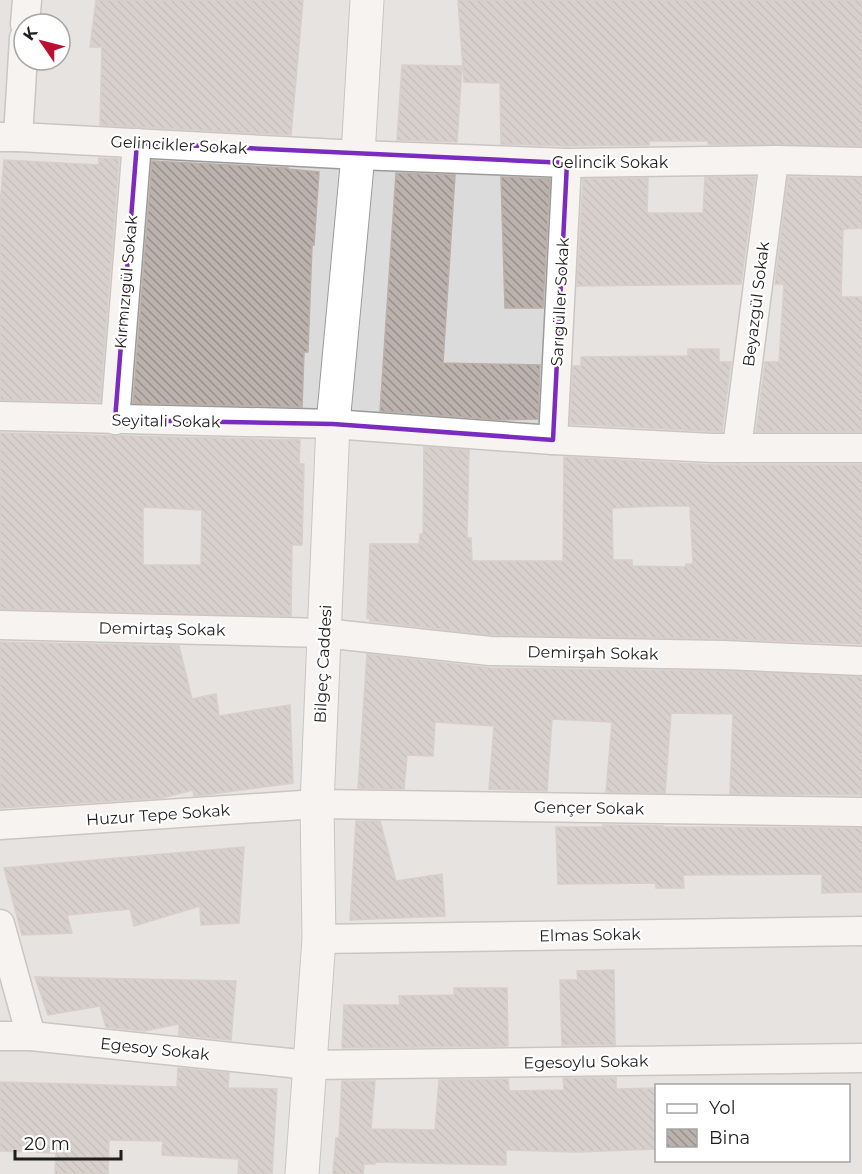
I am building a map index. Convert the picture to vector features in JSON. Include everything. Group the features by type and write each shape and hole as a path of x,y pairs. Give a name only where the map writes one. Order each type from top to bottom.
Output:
{"street":[{"name":"Bilgeç Caddesi","path":"302,1174 319,939 317,804 333,424 358,155 367,0"},
{"path":"9,137 19,72"},
{"name":"Gelincikler Sokak","path":"9,137 358,155"},
{"name":"Kırmızıgül Sokak","path":"115,420 137,143"},
{"name":"Gelincik Sokak","path":"358,155 567,164 774,160 862,162"},
{"name":"Beyazgül Sokak","path":"737,448 774,160"},
{"name":"Sarıgüller Sokak","path":"553,440 567,164"},
{"name":"Seyitali Sokak","path":"0,416 333,424 553,440 737,448 862,447"},
{"name":"Demirtaş Sokak","path":"0,625 324,633"},
{"name":"Demirşah Sokak","path":"324,633 490,651 723,655 862,661"},
{"name":"Gençer Sokak","path":"317,804 862,812"},
{"name":"Huzur Tepe Sokak","path":"0,825 317,804"},
{"path":"0,924 32,1036"},
{"name":"Elmas Sokak","path":"319,939 862,931"},
{"name":"Egesoy Sokak","path":"0,1036 32,1036 309,1065"},
{"name":"Egesoylu Sokak","path":"309,1065 862,1058"}],"highlighted area":[{"path":"137,143 567,163 553,440 333,424 115,420"}],"shaded area":[{"path":"0,0 862,0 862,1174 0,1174"}],"building":[{"path":"96,0 303,0 291,135 100,125 102,47 90,47"},
{"path":"458,0 862,0 862,146 708,144 708,141 649,141 649,145 501,144 500,83 464,82"},
{"path":"402,65 462,66 457,142 397,140"},
{"path":"99,158 119,159 100,402 0,400 0,205 4,160 99,165"},
{"path":"152,161 288,168 319,172 314,245 312,245 308,352 304,352 302,407 133,403"},
{"path":"396,173 455,175 443,363 540,365 538,419 503,420 380,411"},
{"path":"501,177 550,179 543,308 505,308"},
{"path":"705,177 755,177 741,284 577,286 583,179 648,178 647,213 703,213"},
{"path":"788,177 862,178 862,228 843,229 841,297 862,297 862,432 756,432 765,362 779,362 784,284 775,284"},
{"path":"688,349 719,349 719,362 731,362 722,432 570,424 573,366 581,366 581,357 688,356"},
{"path":"0,433 300,440 299,464 304,464 302,545 292,545 291,616 0,609","holes":["143,507 202,510 201,565 143,565"]},
{"path":"424,447 469,450 467,538 471,538 472,561 563,561 564,457 713,465 862,465 862,644 491,635 370,621 367,618 370,544 419,544 420,534 423,534","holes":["690,506 693,564 686,564 685,567 632,566 632,560 613,560 612,508"]},
{"path":"0,642 179,646 192,699 216,694 219,716 290,705 293,783 194,796 193,790 161,798 0,808"},
{"path":"367,654 490,668 723,671 862,677 862,795 730,794 733,714 671,713 665,793 606,792 612,722 552,719 547,791 489,789 494,726 435,722 433,756 407,755 404,789 358,788"},
{"path":"356,821 380,821 396,881 442,874 445,916 350,920"},
{"path":"603,825 862,828 862,892 822,893 822,874 683,875 684,888 656,888 656,883 558,884 556,827 603,827"},
{"path":"244,847 239,923 201,925 200,906 134,926 130,909 67,915 72,933 22,935 4,868"},
{"path":"614,970 615,1045 562,1045 560,980 578,980 577,971"},
{"path":"35,977 236,981 231,1040 179,1035 179,1024 144,1031 106,1027 100,1006 48,1015"},
{"path":"454,988 507,988 508,1046 343,1048 344,1005 400,1005 399,996 454,995"},
{"path":"178,1068 229,1073 228,1088 277,1089 272,1174 238,1174 239,1159 162,1155 163,1141 109,1140 108,1174 55,1174 56,1153 0,1151 0,1082 177,1087"},
{"path":"563,1078 616,1078 616,1089 655,1088 655,1149 576,1152 506,1150 506,1165 375,1162 375,1164 364,1164 363,1174 333,1174 336,1138 339,1138 342,1081 375,1081 371,1129 435,1130 439,1080 508,1079 509,1091 564,1090"}]}
